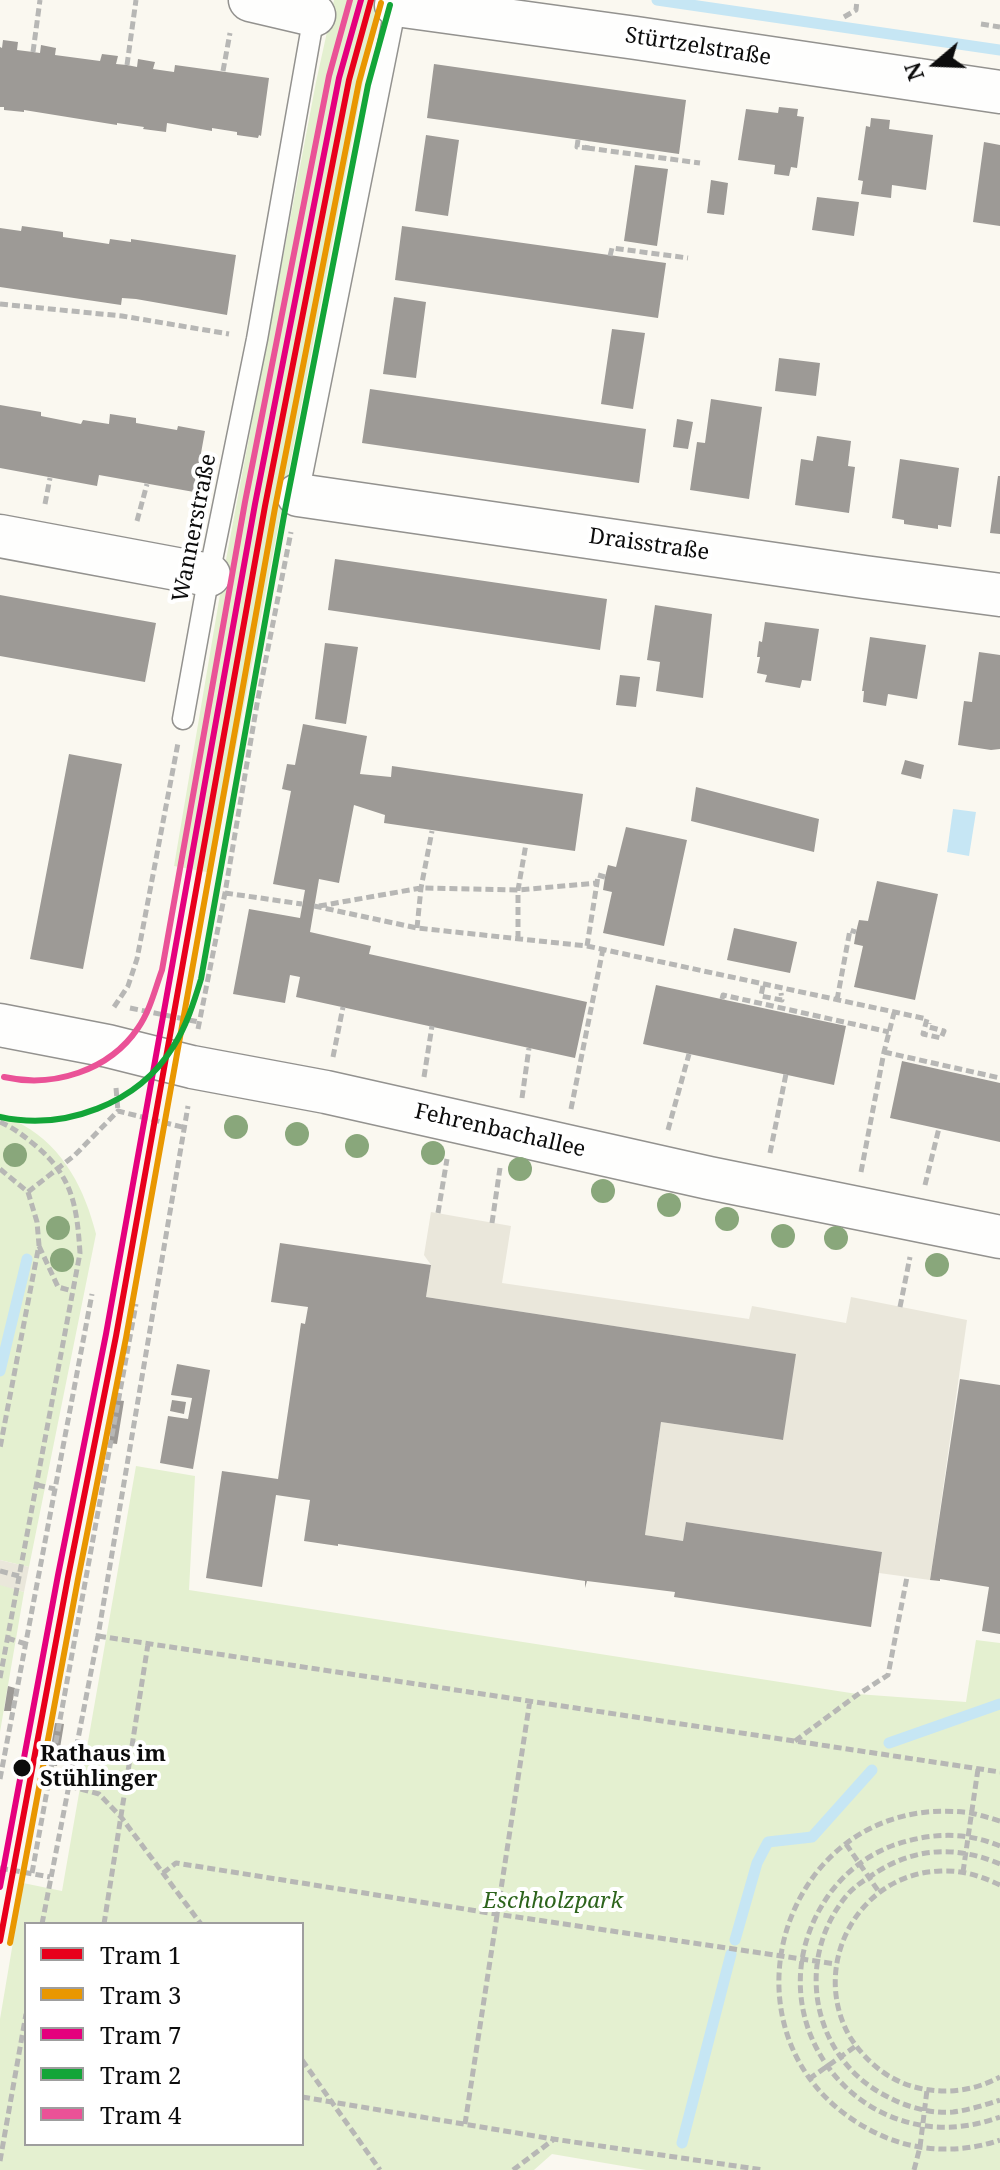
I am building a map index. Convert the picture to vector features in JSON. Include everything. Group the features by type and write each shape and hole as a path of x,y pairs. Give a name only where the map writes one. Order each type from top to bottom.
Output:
{"street":[{"path":"250,0 314,15"},
{"name":"Stürtzelstraße","path":"396,5 1000,92"},
{"name":"Draisstraße","path":"298,495 1000,595"},
{"path":"0,536 209,575"},
{"name":"Fehrenbachallee","path":"0,1025 1000,1237"}],"lane":[{"path":"298,495 396,5"},
{"name":"Wannerstraße","path":"183,719 257,339 314,15"}],"path":[{"path":"33,52 40,0"},
{"path":"127,65 136,0"},
{"path":"844,17 856,10 857,0"},
{"path":"981,24 1000,27"},
{"path":"578,140 577,147 587,145 700,163"},
{"path":"610,256 612,248 688,258"},
{"path":"0,304 122,316 257,339"},
{"path":"42,1922 98,1636 186,1128 199,1022 298,495"},
{"path":"108,1046 115,1006 128,986 137,959 183,719"},
{"path":"417,928 432,831"},
{"path":"518,939 518,890 526,844"},
{"path":"587,946 598,875 605,877"},
{"path":"597,883 518,890 421,888 314,906 417,928 603,949 927,1019 923,1034 941,1038 944,1031 929,1027 929,1023"},
{"path":"225,893 302,904"},
{"path":"837,1000 850,930 856,932"},
{"path":"563,1145 603,949"},
{"path":"763,986 761,996 782,1000 781,993"},
{"path":"722,999 723,995 889,1032"},
{"path":"115,1006 199,1022"},
{"path":"340,1018 343,1007"},
{"path":"854,1208 894,1013"},
{"path":"431,1036 432,1026"},
{"path":"528,1056 529,1048"},
{"path":"884,1052 1000,1078"},
{"path":"658,1166 689,1054"},
{"path":"763,1189 786,1074"},
{"path":"28,1192 118,1111 186,1128"},
{"path":"0,1122 17,1130 49,1157 70,1187 78,1219 80,1253 0,1678"},
{"path":"900,1307 939,1128"},
{"path":"0,1169 28,1192 37,1222 39,1245 0,1448"},
{"path":"438,1213 441,1189"},
{"path":"492,1223 495,1199"},
{"path":"39,1245 58,1287 72,1291"},
{"path":"0,1779 92,1294"},
{"path":"32,1873 136,1304"},
{"path":"37,1485 55,1489"},
{"path":"0,1571 19,1576"},
{"path":"794,1741 888,1675 907,1577"},
{"path":"98,1636 1000,1772"},
{"path":"7,1638 26,1644"},
{"path":"104,1922 148,1644"},
{"path":"465,2124 530,1700"},
{"path":"963,1872 978,1769"},
{"path":"69,1786 99,1794 121,1817 200,1922"},
{"path":"1000,1821 972,1813 937,1812 903,1817 870,1829 846,1844 818,1870 800,1896 787,1925 779,1956 778,1988 782,2020 793,2051 809,2079 831,2104 858,2124 888,2139 920,2147 953,2149 987,2145 1000,2140"},
{"path":"1000,1846 969,1836 939,1834 913,1838 859,1863 837,1882 808,1930 801,1960 800,1987 813,2045 846,2089 866,2105 895,2119 923,2126 950,2128 1000,2117"},
{"path":"846,1844 879,1892"},
{"path":"1000,1864 967,1852 915,1855 891,1863 850,1892 835,1912 816,1961 819,2012 829,2039 856,2076 875,2091 901,2104 951,2112 1000,2100"},
{"path":"163,1873 176,1863 836,1964"},
{"path":"0,1868 50,1877"},
{"path":"1000,1885 963,1872 941,1871 919,1873 879,1892 850,1924 836,1964 835,1986 838,2007 856,2046 870,2062 888,2075 907,2085 949,2092 972,2089 1000,2077"},
{"path":"809,2079 856,2046"},
{"path":"0,2161 23,2053"},
{"path":"304,2063 380,2170"},
{"path":"914,2170 927,2090"},
{"path":"304,2097 763,2170"},
{"path":"513,2170 553,2139"}],"green space":[{"path":"334,0 383,0 369,51 212,873 174,866 225,565"},
{"path":"0,1113 37,1134 61,1158 79,1186 96,1234 29,1567 0,1560"},
{"name":"Eschholzpark","path":"136,1466 195,1476 189,1590 857,1694 966,1702 976,1640 1000,1643 1000,2170 646,2170 552,2154 534,2170 0,2170 0,2019 23,1883 62,1891"},
{"path":"0,1581 24,1592 0,1732"}],"shaded area":[{"path":"431,1212 511,1226 502,1283 749,1319 752,1306 846,1323 851,1297 967,1320 930,1580 879,1573 882,1552 686,1522 683,1541 645,1535 661,1422 782,1440 795,1354 426,1297 431,1265 424,1255"},
{"path":"0,1560 29,1567 24,1592 0,1585"}],"water":[{"path":"953,809 976,812 969,856 947,852"}],"building":[{"path":"3,40 18,42 17,50 40,53 41,45 56,48 55,55 100,61 102,54 118,56 116,64 137,67 138,59 155,62 153,69 174,72 175,65 269,78 261,136 167,123 166,132 24,110 4,110 0,107 0,47"},
{"path":"434,64 686,100 679,154 427,118"},
{"path":"779,107 798,109 797,116 804,117 797,168 791,167 789,176 774,174 775,165 738,160 746,109 778,113"},
{"path":"871,118 890,120 889,129 933,135 926,190 892,185 891,198 861,194 863,181 858,180 866,126 870,127"},
{"path":"426,135 459,140 448,216 415,211"},
{"path":"984,142 1000,145 1000,226 973,222"},
{"path":"635,165 668,169 657,246 624,241"},
{"path":"711,180 728,183 724,215 707,213"},
{"path":"817,197 859,202 854,236 812,230"},
{"path":"22,226 63,232 63,237 109,244 110,239 131,242 131,239 236,255 227,315 136,299 122,298 121,305 0,287 0,228 21,231"},
{"path":"402,226 666,263 658,318 395,280"},
{"path":"394,297 426,302 416,378 383,374"},
{"path":"612,329 645,333 633,409 601,404"},
{"path":"779,358 820,363 816,396 775,391"},
{"path":"370,389 646,429 639,483 362,443"},
{"path":"711,399 762,407 749,499 690,490 697,442 705,443"},
{"path":"0,405 41,412 41,416 81,424 83,420 109,424 110,414 136,418 136,423 205,431 194,492 99,475 97,486 0,468"},
{"path":"677,419 693,422 688,449 673,447"},
{"path":"817,436 851,441 848,466 855,467 849,513 795,505 801,459 813,461"},
{"path":"900,459 959,468 951,527 938,525 938,529 904,524 904,520 892,518"},
{"path":"1000,476 1000,534 990,533"},
{"path":"335,559 607,599 600,650 328,610"},
{"path":"0,595 156,623 145,682 0,656"},
{"path":"655,605 712,614 703,698 656,691 660,662 647,660"},
{"path":"765,622 819,629 811,681 802,680 800,688 765,682 767,675 757,673 759,641 762,642"},
{"path":"870,637 926,645 917,699 888,694 886,706 863,702"},
{"path":"325,643 358,647 346,724 315,719"},
{"path":"979,652 1000,655 1000,749 958,745 964,701 972,702"},
{"path":"620,675 640,677 636,707 616,705"},
{"path":"303,724 367,736 360,774 391,777 392,766 583,794 575,851 384,823 385,815 354,805 339,883 319,879 310,932 371,946 369,954 587,1002 575,1058 296,997 300,977 290,975 285,1003 233,994 249,909 300,918 305,890 273,884 291,791 282,789 287,764 295,765"},
{"path":"69,754 122,764 83,969 30,959"},
{"path":"905,760 924,765 921,779 901,774"},
{"path":"696,787 819,819 814,852 691,821"},
{"path":"626,827 687,840 664,946 603,933 612,892 603,890 605,877 608,865 616,867"},
{"path":"877,881 938,894 915,1000 854,987 863,946 854,944 856,932 859,920 868,921"},
{"path":"734,928 797,942 790,973 727,960"},
{"path":"656,985 846,1026 834,1085 643,1044"},
{"path":"902,1061 1000,1083 1000,1142 890,1118"},
{"path":"280,1243 431,1265 426,1297 796,1354 783,1440 661,1422 645,1535 683,1541 686,1522 882,1552 871,1627 674,1597 675,1592 587,1581 585,1588 585,1581 304,1541 310,1500 276,1495 262,1587 206,1578 222,1471 278,1479 301,1323 305,1324 308,1307 271,1302"},
{"path":"177,1364 210,1370 193,1469 160,1463 168,1416 188,1419 192,1398 171,1395"},
{"path":"960,1379 1000,1385 1000,1634 982,1631 989,1587 930,1580"},
{"path":"116,1400 124,1401 117,1444 109,1443"},
{"path":"172,1400 186,1402 184,1414 170,1411"},
{"path":"8,1686 15,1688 11,1711 4,1711"},
{"path":"55,1723 64,1724 57,1766 48,1765"}],"waterway":[{"path":"657,0 1000,50"},
{"path":"0,1371 27,1259"},
{"path":"889,1743 1000,1704"},
{"path":"735,1940 757,1863 768,1842 812,1837 872,1770"},
{"path":"682,2143 731,1954"}],"tram line":[{"name":"4","path":"4,1077 23,1080 60,1078 78,1073 112,1055 138,1028 162,970 245,502 329,76 350,0"},
{"name":"7","path":"0,1887 106,1334 255,504 339,78 361,0"},
{"name":"1","path":"0,1941 116,1336 265,506 349,80 371,0"},
{"name":"3","path":"10,1943 126,1338 275,508 359,82 381,3"},
{"name":"2","path":"0,1117 49,1120 97,1109 120,1098 158,1067 186,1023 201,979 285,510 368,85 390,5"}],"place":[{"name":"Rathaus im Stühlinger","path":"22,1768"}]}
